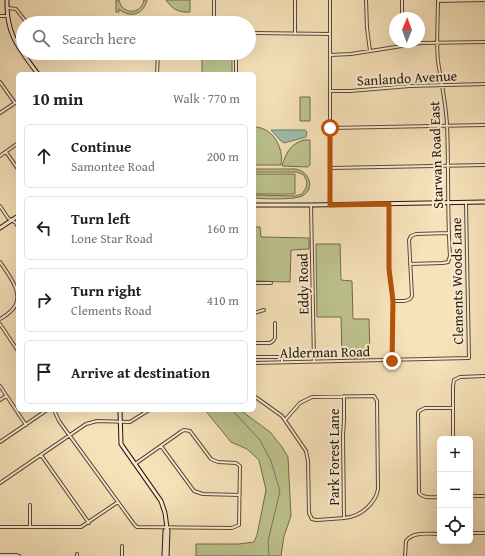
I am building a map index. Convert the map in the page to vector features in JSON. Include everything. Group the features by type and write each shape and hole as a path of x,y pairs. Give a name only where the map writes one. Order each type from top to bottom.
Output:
{"street":[{"path":"7,0 7,16 10,30 16,43"},
{"path":"214,0 214,16"},
{"path":"295,0 295,34"},
{"path":"330,0 330,205"},
{"path":"366,0 370,51"},
{"path":"402,0 402,12"},
{"path":"438,0 485,0"},
{"name":"Starwan Road East","path":"410,264 448,262 450,256 448,233 447,126 445,100 438,61 438,0"},
{"path":"6,8 16,9 21,16"},
{"path":"0,16 7,16"},
{"path":"256,33 330,34"},
{"path":"425,43 485,42"},
{"path":"330,55 351,54 389,47"},
{"path":"28,60 37,72"},
{"path":"157,72 158,60"},
{"path":"236,60 236,72"},
{"path":"0,82 15,103 0,114"},
{"name":"Sanlando Avenue","path":"330,91 350,91 402,86 485,84"},
{"path":"330,128 485,125"},
{"path":"0,156 16,144"},
{"path":"6,152 16,166"},
{"path":"330,168 485,165"},
{"path":"256,205 311,206 485,202"},
{"name":"Clements Woods Lane","path":"466,203 469,358"},
{"path":"389,204 389,269 393,301 392,361"},
{"path":"0,206 8,218 16,225"},
{"name":"Eddy Road","path":"311,206 314,362"},
{"path":"0,228 16,217"},
{"path":"393,301 405,301 410,299 412,294 409,240 411,236 416,234 448,233"},
{"path":"0,262 12,281 16,293"},
{"path":"256,283 271,283"},
{"path":"0,319 16,305"},
{"path":"256,312 264,310"},
{"path":"256,343 270,343 273,341 275,338 274,323"},
{"path":"0,324 16,348"},
{"path":"256,357 282,357 282,362"},
{"name":"Alderman Road","path":"256,363 392,361 469,358"},
{"path":"454,436 453,383 456,378 460,377 485,376"},
{"path":"0,386 16,410"},
{"path":"256,397 278,412 304,447 308,456 308,510 310,517 314,520 356,515 374,501 378,490 376,398 372,395 316,396 307,398 300,403 285,420"},
{"path":"0,400 6,396"},
{"name":"Park Forest Lane","path":"344,396 344,517"},
{"path":"437,497 426,497 421,495 418,490 418,416 419,411 425,408 453,408"},
{"path":"17,412 26,425"},
{"path":"0,442 44,412"},
{"path":"55,412 59,420 137,527 232,528 237,526 240,522 240,469 238,464 232,462 218,462 211,459 190,432 184,430 182,431 134,465"},
{"path":"120,412 121,444 164,507 168,531 167,556"},
{"path":"0,483 90,422 133,421 146,412"},
{"path":"161,446 194,492 203,494 240,495"},
{"path":"41,455 89,523"},
{"path":"473,496 485,496"},
{"path":"0,527 81,527 118,502"},
{"path":"30,505 30,527"},
{"path":"164,556 165,531 167,528"},
{"path":"473,533 485,533"},
{"path":"405,556 405,545 408,538 417,534 437,534"},
{"path":"122,546 122,556"},
{"path":"0,554 19,556"}],"green space":[{"path":"116,0 119,0 121,5 127,11 136,11 142,5 144,0 147,0 140,12 136,14 128,14 119,9 119,12 116,12"},
{"path":"166,0 190,0 190,12 176,10"},
{"path":"202,60 232,60 232,72 202,72"},
{"path":"300,97 310,97 310,121 300,121"},
{"path":"256,127 267,131 276,140 281,152 281,165 256,165"},
{"path":"304,140 310,140 310,165 308,167 282,166 289,150 295,144"},
{"path":"256,169 300,170 307,176 310,185 306,193 298,197 279,199 256,198 256,195 295,196 302,194 306,188 307,182 304,175 297,172 256,172"},
{"path":"256,174 295,174 295,194 256,194"},
{"path":"256,227 260,227 261,237 309,238 309,249 291,250 290,282 256,281"},
{"path":"316,244 340,244 341,280 352,281 353,319 369,319 370,358 342,358 341,317 317,317"},
{"path":"207,412 243,412 270,432 288,457 291,516 284,536 281,556 196,556 196,544 239,544 254,542 257,535 266,490 259,460 247,449 231,442"}],"shaded area":[{"path":"271,130 305,130 307,132 306,137 284,143"}],"waterway":[{"path":"234,412 260,440 271,461 280,491 268,541 269,556"}],"route":[{"path":"330,128 330,205 389,204 389,269 393,301 392,361"}]}
